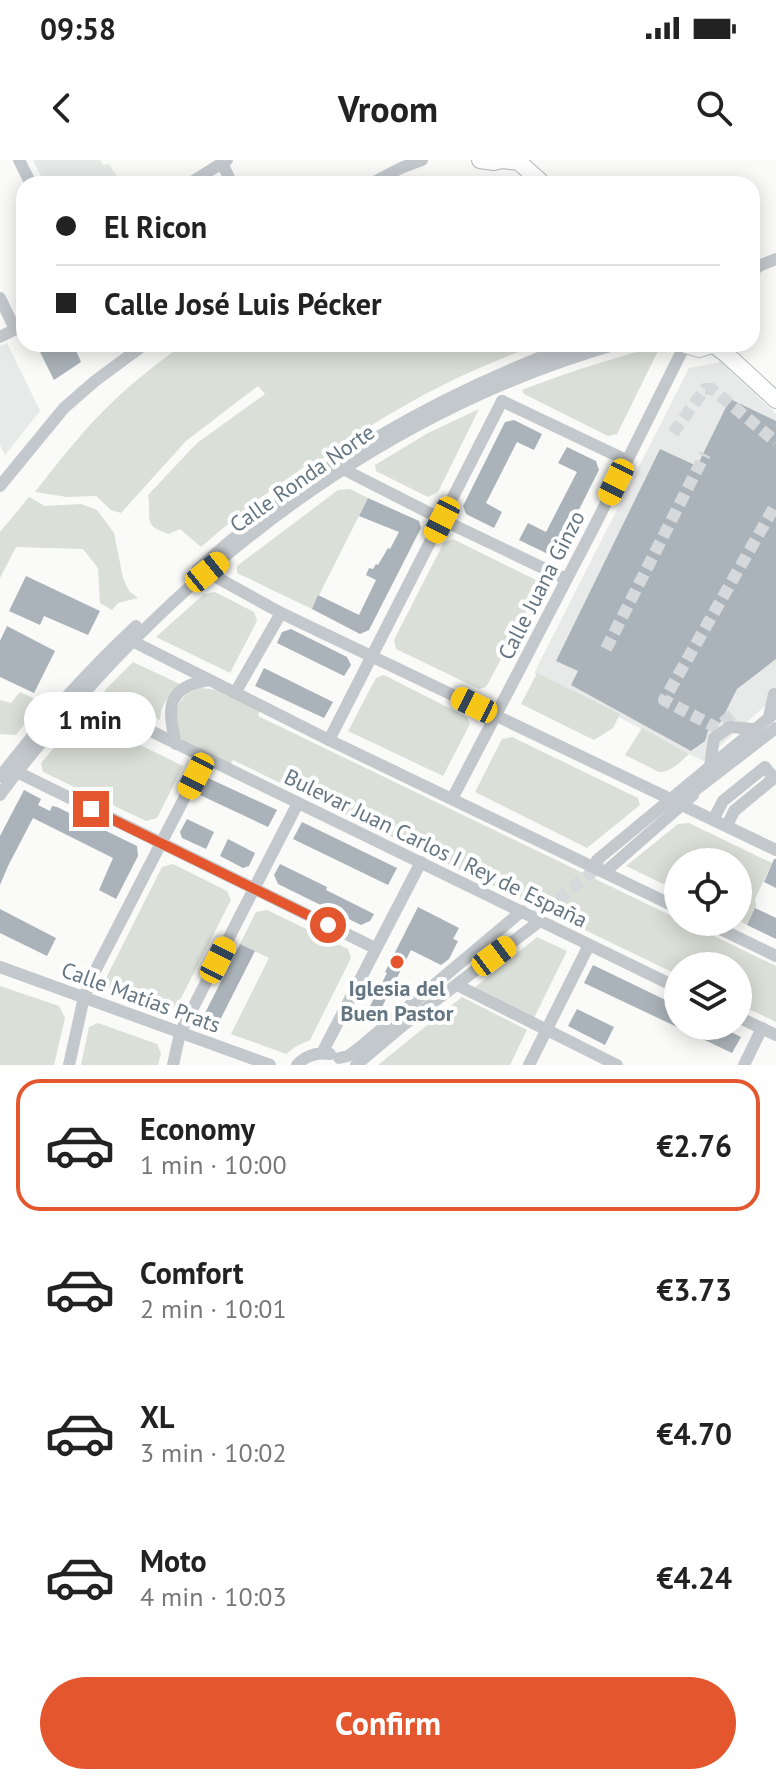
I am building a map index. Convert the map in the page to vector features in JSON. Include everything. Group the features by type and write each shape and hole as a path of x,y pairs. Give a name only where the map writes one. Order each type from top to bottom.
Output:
{"main road":[{"path":"480,160 519,162 534,176"},
{"path":"532,160 549,176"},
{"path":"723,352 776,400"},
{"path":"741,352 776,385"}],"street":[{"path":"386,176 422,160"},
{"path":"201,176 224,162"},
{"path":"0,298 16,321"},
{"path":"0,486 64,408 134,352"},
{"name":"Calle Ronda Norte","path":"0,777 63,702 221,548 320,474 423,411 519,365 554,352"},
{"name":"Calle Ronda Norte","path":"0,795 128,639 278,515 343,469 427,419 543,367 591,352"},
{"name":"Calle Juana Ginzo","path":"452,799 680,352"},
{"path":"329,740 502,401 501,385"},
{"path":"502,401 626,460"},
{"path":"343,469 566,579"},
{"path":"207,572 281,613 666,797"},
{"path":"235,693 281,613"},
{"path":"128,639 452,799 598,864 664,900"},
{"path":"176,744 169,713 171,702 192,685 209,680"},
{"path":"598,864 774,719 774,694"},
{"name":"Bulevar Juan Carlos I Rey de España","path":"81,697 421,862 528,919 664,981"},
{"path":"598,864 682,805 710,766 754,729 774,719"},
{"path":"710,766 714,738 730,727 754,729"},
{"path":"69,1065 84,997 93,975 205,758"},
{"path":"713,820 723,801 765,767 774,778 734,811 727,826"},
{"path":"17,772 375,948"},
{"path":"598,864 666,797 701,781"},
{"path":"173,1065 180,1033 298,803"},
{"path":"682,805 771,847 776,834"},
{"path":"322,1053 421,862"},
{"path":"297,1065 307,1056 322,1053 343,1061 457,985 528,919"},
{"path":"356,1065 403,1019 528,919"},
{"path":"735,936 776,956"},
{"path":"529,1065 589,945"},
{"name":"Calle Matías Prats","path":"0,967 270,1065"},
{"path":"457,985 617,1065"},
{"path":"752,1023 776,1035"},
{"path":"744,1065 762,1028"}],"shaded area":[{"path":"33,160 100,160 103,165 109,164 117,176 41,176"},
{"path":"7,343 40,411 5,455 0,445 0,346"},
{"path":"173,352 519,352 423,395 315,464 312,461 248,507 201,547 180,529 169,534 154,528 150,520 148,495 197,443 265,394 258,386 186,441 121,513 111,510 96,496 67,497 35,492 105,409"},
{"path":"638,352 658,352 617,434 608,436 524,394 522,390"},
{"path":"721,362 776,414 776,696 703,761 534,673 689,368"},
{"path":"479,409 438,492 428,497 376,471 375,465 428,433"},
{"path":"350,489 368,498 312,609 237,573 237,566 338,490"},
{"path":"29,497 45,506 81,504 97,510 114,533 123,578 129,591 138,598 118,603 112,610 100,603 98,568 83,549 16,547 0,578 0,532"},
{"path":"453,539 536,580 539,588 486,687 479,689 396,649 394,640 444,542"},
{"path":"215,592 254,612 257,621 230,673 156,637 204,594"},
{"path":"133,662 182,685 166,700 160,720 104,691"},
{"path":"537,673 620,714 613,728 594,740 521,704"},
{"path":"384,675 467,717 470,724 443,776 348,731 376,678"},
{"path":"201,688 217,690 260,710 258,716 664,912 664,936 714,936 747,952 664,952 664,968 233,760 230,765 190,745 177,732 176,713 180,702 190,692"},
{"path":"20,692 37,700 31,716 16,735 0,734 0,700 11,703"},
{"path":"81,716 183,766 157,818 146,821 43,772 41,763"},
{"path":"642,728 689,754 664,772 625,755"},
{"path":"512,737 638,798 640,805 587,848 475,792 502,739"},
{"path":"689,823 741,848 664,848 664,884 626,866 678,824"},
{"path":"752,853 772,863 755,899 752,914"},
{"path":"173,864 227,891 231,900 177,1006 169,1009 108,988 105,980 162,867"},
{"path":"267,910 348,949 351,958 310,1040 286,1054 231,1034 269,958 240,944 256,912"},
{"path":"537,937 567,951 534,1018 474,988"},
{"path":"752,954 776,966 776,1022 752,1011"},
{"path":"0,986 59,1006 65,1018 54,1065 0,1065"},
{"path":"462,997 527,1030 510,1065 378,1065"},
{"path":"98,1023 157,1044 161,1053 158,1065 81,1065 89,1027"}],"building":[{"path":"40,352 77,352 81,362 54,380"},
{"path":"730,399 776,421 776,659 737,689 720,723 708,731 705,741 691,751 571,685 578,671 556,661 660,449 697,466"},
{"path":"514,420 542,434 534,450 517,442 486,503 502,512 494,528 466,514 463,506 505,422"},
{"path":"567,447 596,461 599,470 558,551 548,554 519,540 528,523 546,532 577,472 558,463"},
{"path":"368,498 419,521 421,528 369,630 360,634 312,609 318,595 359,615 376,580 366,575 369,568 378,565 399,532 359,516"},
{"path":"26,576 100,611 88,635 44,616 40,625 9,611"},
{"path":"7,626 55,651 34,693 0,677 0,641"},
{"path":"291,629 347,657 351,665 344,676 277,643 282,632"},
{"path":"264,668 333,702 324,718 255,686"},
{"path":"208,778 277,810 268,827 200,795"},
{"path":"24,790 41,799 38,805 50,811 52,806 57,807 137,846 138,856 116,899 99,890 113,858 33,818 0,885 0,836"},
{"path":"187,819 214,832 206,849 182,838 180,832"},
{"path":"302,822 397,868 388,885 293,839"},
{"path":"228,839 255,853 249,866 243,868 220,856"},
{"path":"776,859 776,888 764,882"},
{"path":"280,864 374,914 370,921 361,925 278,884 274,875"},
{"name":"Iglesia del Buen Pastor","path":"418,907 459,928 453,939 458,941 449,959 441,965 411,950 380,1011 370,1006"},
{"path":"755,908 776,918 776,939 752,927"},
{"path":"0,909 56,938 47,956 0,933"},
{"path":"240,944 255,951 218,1024 203,1017"},
{"path":"593,965 664,999 664,1021 584,983"},
{"path":"577,1009 614,1027 605,1045 568,1026"},
{"path":"705,1040 739,1040 732,1053"}],"tunnel":[{"path":"673,433 705,389 712,389 776,442"},
{"path":"606,649 705,454"},
{"path":"732,715 717,728 664,700 776,504"},
{"path":"529,922 604,863"}],"place":[{"name":"Iglesia del Buen Pastor","path":"397,962"}],"route":[{"path":"91,809 328,925"}]}
